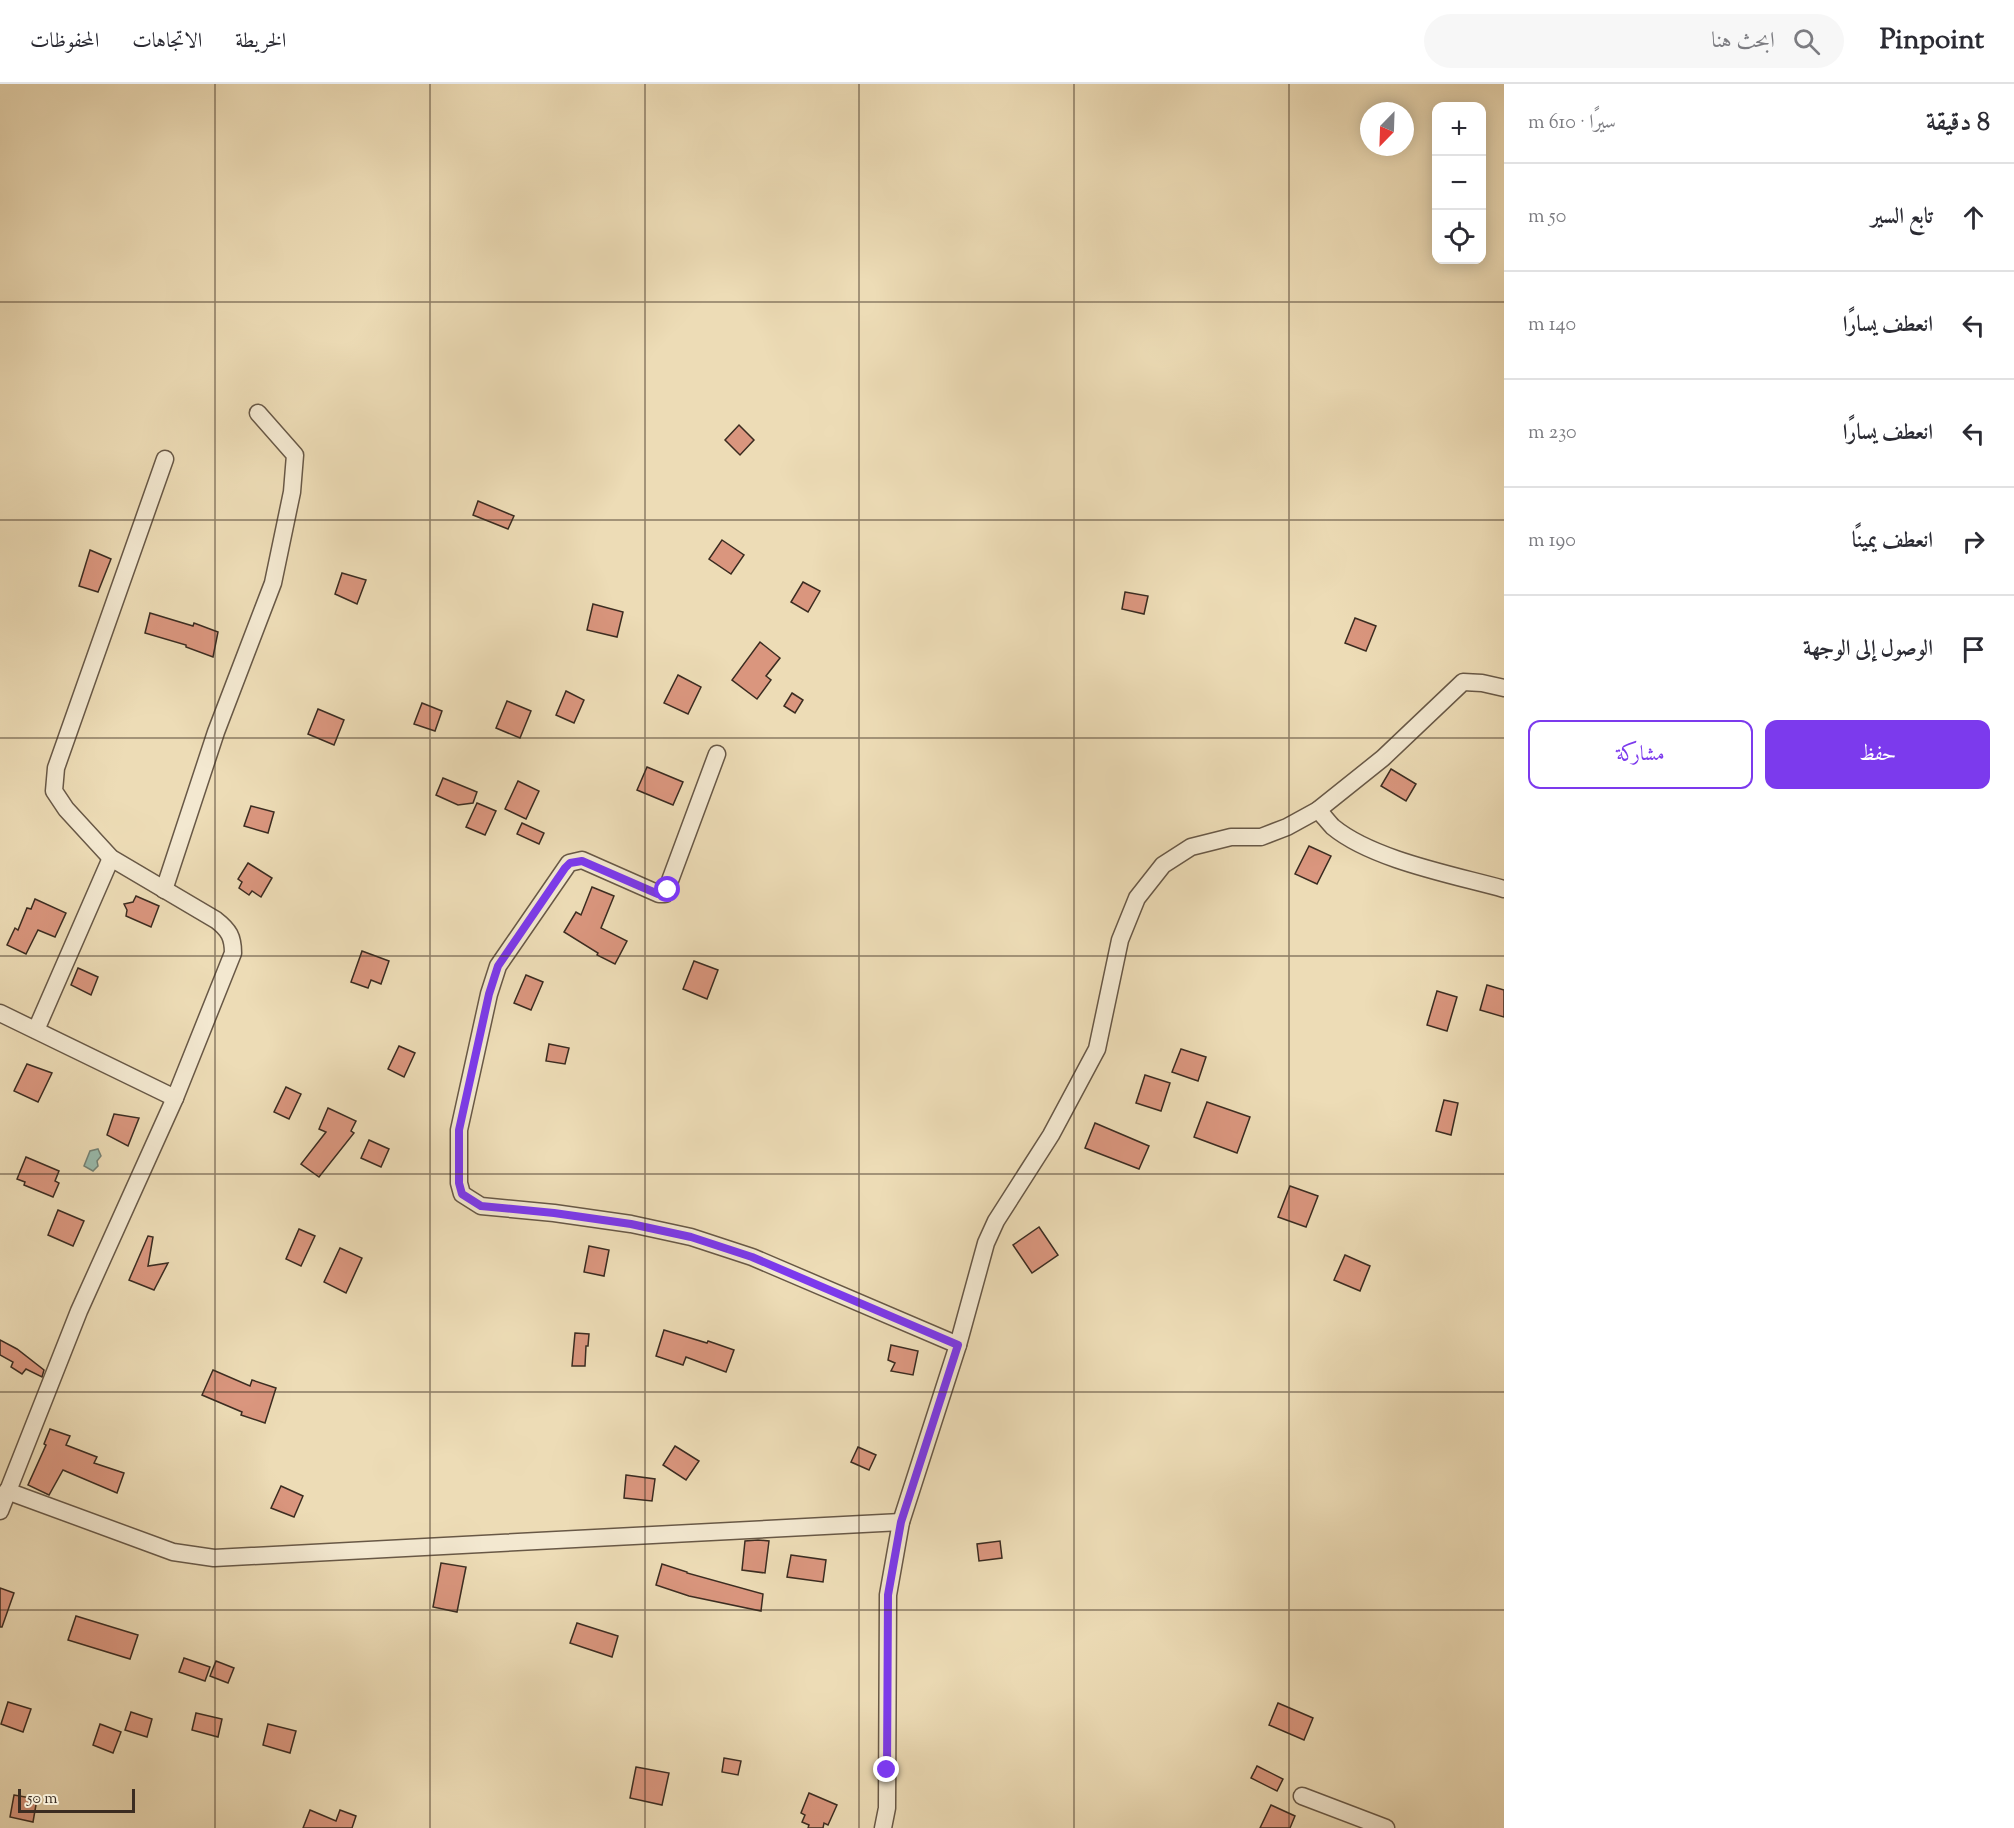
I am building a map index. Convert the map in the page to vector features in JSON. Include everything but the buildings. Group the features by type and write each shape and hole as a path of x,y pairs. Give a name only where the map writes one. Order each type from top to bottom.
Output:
{"street":[{"path":"164,890 216,732 273,583 292,492 295,455 258,413"},
{"path":"0,1511 79,1311 175,1098 232,953 232,937 225,927 111,858 66,809 54,791 56,768 165,459"},
{"path":"883,1828 887,1808 888,1595 901,1522 958,1345 986,1243 996,1221 1051,1135 1097,1049 1120,940 1137,898 1163,865 1191,847 1230,837 1262,837 1287,827 1318,810 1383,758 1463,682 1504,688"},
{"path":"717,754 665,894 658,894 582,861 570,863 498,966 489,994 459,1130 459,1183 462,1194 481,1206 631,1224 691,1237 752,1257 958,1345"},
{"path":"1318,810 1333,827 1359,844 1378,852 1504,889"},
{"path":"36,1030 111,858"},
{"path":"0,1013 175,1098"},
{"path":"7,1491 173,1552 214,1558 901,1522"},
{"path":"1302,1796 1386,1828"}],"shaded area":[{"path":"98,1149 101,1156 97,1161 98,1166 93,1171 84,1166 90,1151"}],"route":[{"path":"668,890 665,894 658,894 582,861 575,860 565,868 498,966 489,994 459,1130 459,1183 462,1194 481,1206 631,1224 691,1237 752,1257 958,1345 901,1522 888,1595 887,1770"}]}
